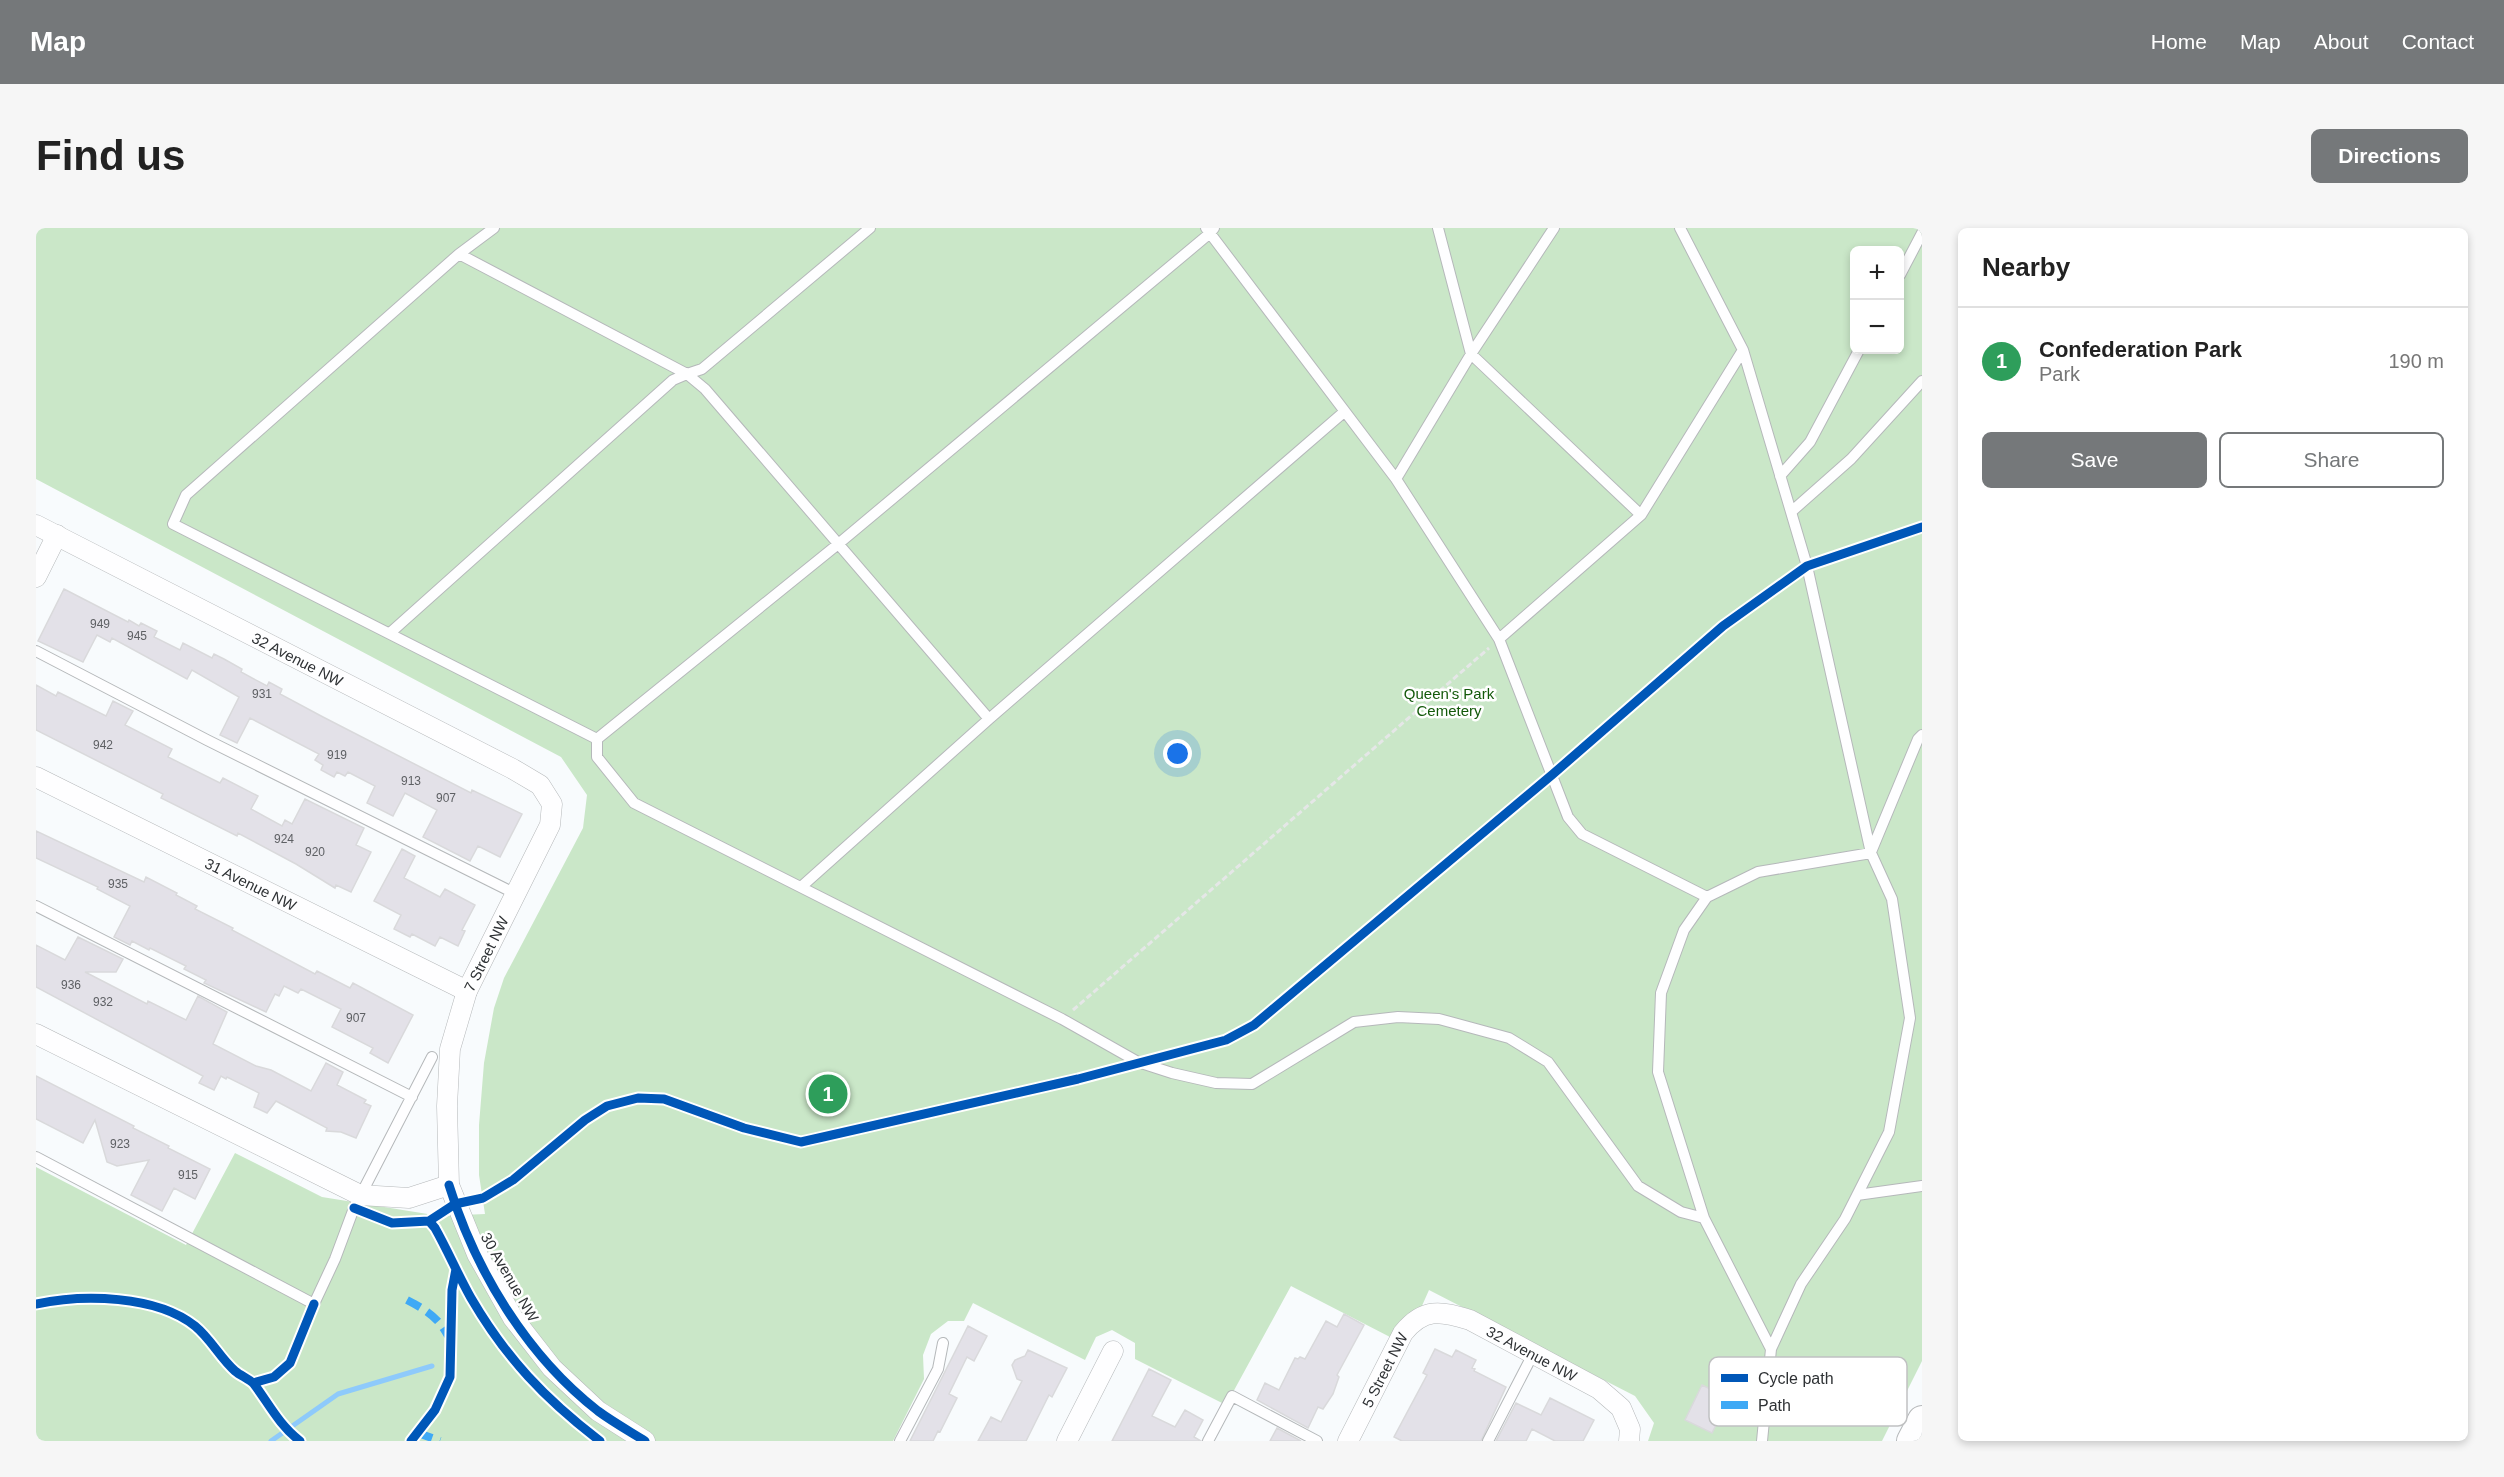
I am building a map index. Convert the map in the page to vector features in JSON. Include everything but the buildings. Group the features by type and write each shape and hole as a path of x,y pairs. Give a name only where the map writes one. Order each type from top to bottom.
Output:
{"main road":[{"path":"1911,1441 1922,1420"}],"street":[{"name":"32 Avenue NW","path":"36,525 513,770 540,785 552,804"},
{"path":"36,577 57,535"},
{"name":"31 Avenue NW","path":"36,777 467,991"},
{"name":"7 Street NW","path":"449,1185 447,1106 450,1049 467,991 550,825 552,804"},
{"path":"36,1034 360,1195 409,1198 449,1185"},
{"name":"30 Avenue NW","path":"449,1185 477,1254 513,1318 552,1368 598,1411 645,1441"},
{"name":"32 Avenue NW","path":"1434,1312 1470,1320 1599,1389 1621,1408 1630,1429 1629,1441"},
{"name":"5 Street NW","path":"1348,1441 1403,1333 1413,1321 1434,1312"},
{"path":"1067,1441 1113,1351"}],"lane":[{"path":"494,228 459,254 186,495 173,524 597,739"},
{"path":"390,633 673,380 702,369 870,228"},
{"path":"1438,228 1470,354 1641,514"},
{"path":"1396,479 1470,354 1554,228"},
{"path":"1680,228 1743,350 1807,566 1871,853 1892,899 1910,1018 1888,1132 1845,1219 1801,1284 1771,1349 1770,1357"},
{"path":"597,739 837,545 1210,230 1396,479 1499,639 1568,817 1582,834 1707,897"},
{"path":"1904,266 1922,233"},
{"path":"459,254 687,374 705,390 989,720"},
{"path":"1499,639 1641,514 1743,350"},
{"path":"1780,476 1810,442 1857,354"},
{"path":"1791,512 1851,459 1922,381"},
{"path":"801,887 989,720 1344,412"},
{"path":"36,651 207,740 516,894"},
{"path":"1871,853 1922,735"},
{"path":"597,739 597,757 634,803 1062,1019 1138,1062 1216,1083 1252,1084 1354,1022 1398,1017 1439,1019 1509,1038 1548,1062 1638,1186 1681,1212 1704,1218"},
{"path":"1771,1349 1704,1218 1658,1072 1661,993 1684,930 1707,897 1758,872 1871,853"},
{"path":"36,906 412,1097"},
{"path":"36,1157 314,1304 360,1195 432,1057"},
{"path":"1857,1195 1922,1186"},
{"path":"900,1441 938,1369 943,1343"},
{"path":"1488,1441 1533,1354"},
{"path":"1208,1441 1232,1396 1317,1441"},
{"path":"1762,1441 1763,1426"}],"path":[{"path":"1062,1019 1499,639"}],"green space":[{"name":"Queen's Park Cemetery","path":"36,228 1922,228 1922,1361 1907,1391 1907,1357 1709,1357 1709,1426 1890,1426 1882,1441 1648,1441 1654,1423 1635,1396 1429,1290 1421,1308 1409,1315 1390,1337 1291,1286 1226,1405 1135,1359 1135,1343 1112,1330 1096,1337 1085,1360 973,1303 964,1321 948,1321 931,1334 923,1355 924,1379 893,1441 36,1441 36,1167 186,1245 235,1153 322,1197 440,1216 485,1214 479,1175 479,1125 484,1063 494,1008 504,978 583,828 587,795 561,757 36,479"}],"waterway":[{"path":"271,1441 338,1394 432,1366"}],"marked path":[{"path":"407,1300 431,1315 448,1336"},
{"path":"418,1433 440,1441"}],"cycle path":[{"path":"354,1208 392,1223 429,1221 455,1204 483,1198 513,1180 585,1120 607,1106 638,1098 664,1099 744,1128 801,1142 1078,1079 1226,1040 1254,1025 1553,774 1723,626 1807,566 1922,527"},
{"path":"449,1185 473,1248 489,1279 527,1338 572,1389 598,1411 645,1441"},
{"path":"429,1221 440,1237 471,1298 498,1340 544,1393 600,1441"},
{"path":"411,1441 435,1410 450,1377 452,1290 456,1269"},
{"path":"36,1304 97,1298 140,1303 179,1316 201,1331 230,1366 254,1384 280,1421 300,1441"},
{"path":"253,1383 274,1377 290,1363 314,1304"}],"place":[{"name":"Confederation Park","path":"828,1094"}]}
